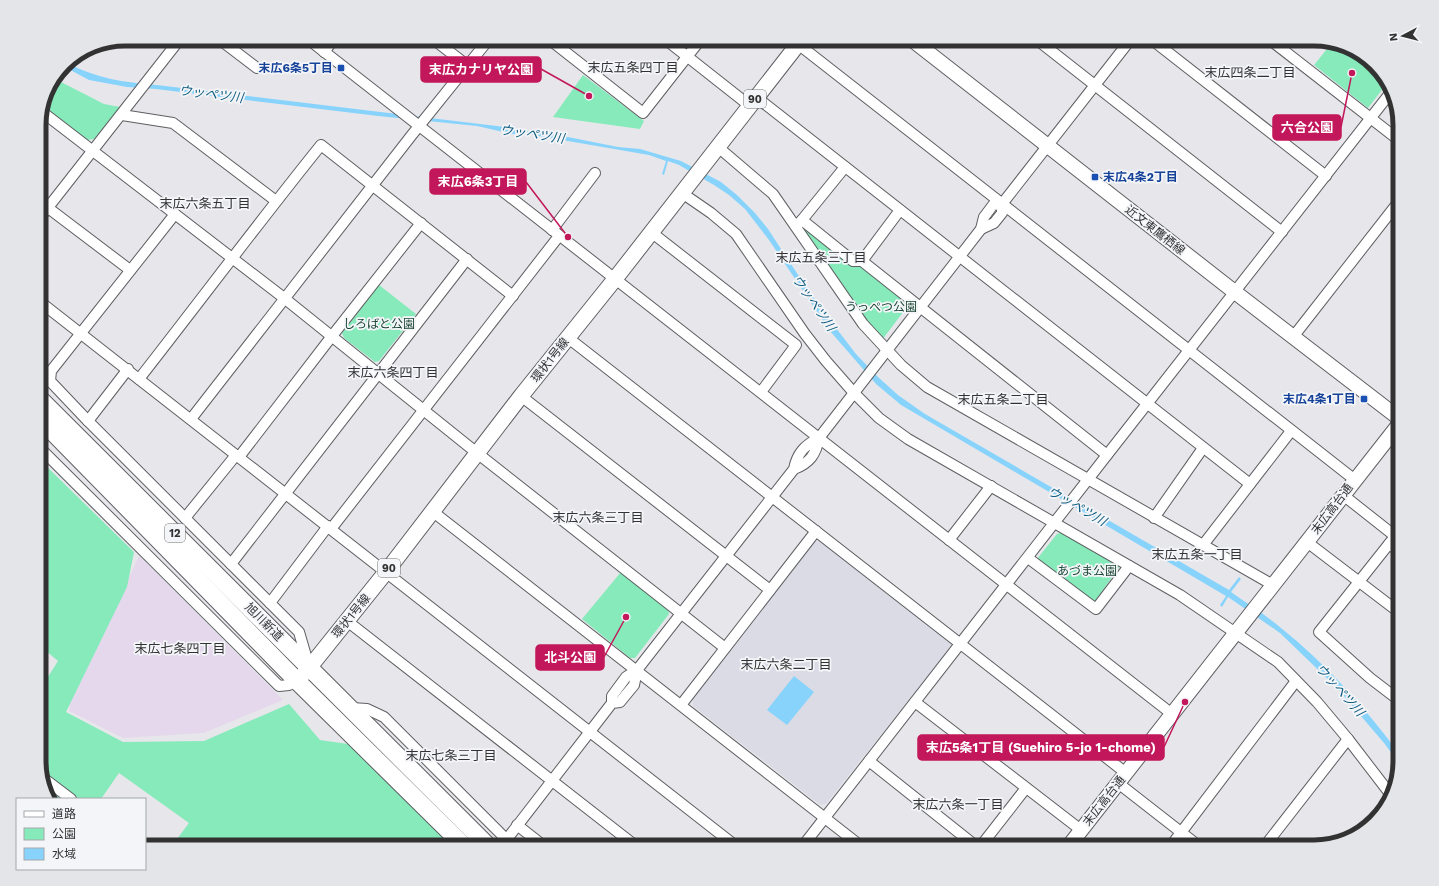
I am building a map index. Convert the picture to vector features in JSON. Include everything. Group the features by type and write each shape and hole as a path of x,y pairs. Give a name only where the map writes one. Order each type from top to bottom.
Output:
{"highway":[{"name":"旭川新道","path":"46,405 482,840"},
{"name":"旭川新道","path":"46,425 297,681 458,840"}],"main road":[{"name":"環状1号線","path":"297,681 386,572 567,337 615,279 797,46"}],"street":[{"path":"46,210 122,116 175,46"},
{"path":"228,46 257,68"},
{"path":"317,46 1172,714"},
{"path":"324,52 329,46"},
{"path":"442,46 468,66"},
{"path":"191,419 411,136 484,46"},
{"path":"558,46 643,113 695,46"},
{"path":"674,46 845,167 1250,484"},
{"path":"805,46 1002,204 1355,480"},
{"name":"近文東鷹栖線","path":"920,46 1393,414"},
{"path":"1045,46 1282,232"},
{"path":"351,708 367,709 384,717 507,839 612,703 620,702 634,685 637,670 794,469 796,458 809,443 819,438 981,229 984,217 993,205 1002,204 1124,46"},
{"path":"1160,46 1326,176"},
{"path":"1278,46 1393,135"},
{"path":"808,840 1028,558 1146,404 1190,350 1388,96"},
{"path":"47,115 284,298 681,615 725,648"},
{"path":"122,116 173,123 276,201"},
{"path":"139,379 321,145 513,296"},
{"path":"713,153 773,194 799,223 863,324 884,353 927,387 1085,484 1154,518 1203,545 1269,590"},
{"path":"799,223 845,167"},
{"path":"270,603 513,296 595,173"},
{"path":"685,189 736,234 805,334 826,361 856,389 879,418 908,439 991,486 1058,519 1129,566 1240,628 1278,662 1317,702 1387,790"},
{"path":"48,207 130,270"},
{"path":"1293,337 1393,209"},
{"path":"862,261 900,210"},
{"path":"175,214 51,372 50,381 299,632 309,668"},
{"path":"799,223 853,261 862,261 1107,455"},
{"path":"185,518 238,456 421,224"},
{"path":"651,232 796,345"},
{"path":"232,564 466,259"},
{"path":"46,306 728,840"},
{"path":"761,392 805,334"},
{"path":"567,337 961,643 1122,778 1190,840"},
{"path":"88,421 128,370"},
{"path":"521,396 770,590"},
{"path":"1203,545 1291,431"},
{"name":"末広高台通","path":"1073,840 1393,432"},
{"path":"1154,518 1203,448"},
{"path":"46,453 279,686 289,685 297,681"},
{"path":"949,540 991,486"},
{"path":"1343,495 1393,534"},
{"path":"432,511 853,840"},
{"path":"681,705 816,531"},
{"path":"1393,539 1319,632 1370,678 1393,696"},
{"path":"1307,542 1393,607"},
{"path":"210,568 221,554"},
{"path":"1028,558 1096,609 1129,566"},
{"path":"347,621 628,840"},
{"path":"1176,840 1296,681"},
{"path":"916,702 1081,830"},
{"path":"1269,840 1348,739"},
{"path":"869,761 968,840"},
{"path":"49,783 70,798"},
{"path":"985,840 1026,788"},
{"path":"517,825 536,840"}],"shaded area":[{"path":"821,541 951,640 952,645 826,804 820,805 693,706 692,697 814,542"},
{"path":"139,556 283,700 204,733 123,738 69,711 70,703"}],"green space":[{"path":"1328,48 1344,52 1362,62 1370,69 1384,88 1368,108 1314,65"},
{"path":"583,75 644,121 640,129 553,117"},
{"path":"59,81 104,104 120,107 94,139 87,140 48,110 52,95"},
{"name":"うっぺつ公園","path":"805,227 849,265 866,267 910,303 882,340 864,319 802,229"},
{"name":"しろばと公園","path":"379,285 416,314 379,361 375,362 344,338 342,333"},
{"path":"46,466 134,552 127,587 66,712 123,742 204,741 289,704 320,740 348,744 446,840 176,840 189,823 119,773 102,798 55,798 50,786 46,766 46,680 58,661 46,651"},
{"name":"あづま公園","path":"1063,532 1120,566 1095,601 1091,602 1037,559 1057,534"},
{"path":"621,572 668,609 669,614 635,658 630,658 582,619"}],"water":[{"name":"ウッペツ川","path":"73,66 90,73 122,81 505,127 509,130 548,133 618,147 640,149 681,161 721,182 755,213 768,229 808,290 856,354 898,395 925,414 1229,590 1239,577 1241,579 1231,592 1263,614 1298,642 1345,687 1393,746 1393,755 1337,688 1280,633 1228,597 1222,607 1220,605 1226,596 901,405 876,384 830,331 769,240 745,209 729,195 714,185 679,165 668,161 664,175 662,174 666,161 649,155 533,135 512,134 477,126 378,116 156,89 127,87 89,80 70,70"},
{"path":"794,676 814,692 787,725 767,710"}],"place":[{"name":"末広6条5丁目","path":"341,68"},
{"name":"六合公園","path":"1352,73"},
{"name":"末広カナリヤ公園","path":"589,96"},
{"name":"末広4条2丁目","path":"1095,177"},
{"name":"末広6条3丁目","path":"568,237"},
{"name":"末広4条1丁目","path":"1364,399"},
{"name":"北斗公園","path":"626,617"},
{"name":"末広5条1丁目 (Suehiro 5-jo 1-chome)","path":"1185,702"}],"district":[{"name":"末広五条四丁目","path":"633,67"},
{"name":"末広四条二丁目","path":"1250,72"},
{"name":"末広六条五丁目","path":"205,203"},
{"name":"末広五条三丁目","path":"821,257"},
{"name":"末広六条四丁目","path":"393,372"},
{"name":"末広五条二丁目","path":"1003,399"},
{"name":"末広六条三丁目","path":"598,517"},
{"name":"末広五条一丁目","path":"1197,554"},
{"name":"末広七条四丁目","path":"180,648"},
{"name":"末広六条二丁目","path":"786,664"},
{"name":"末広七条三丁目","path":"451,755"},
{"name":"末広六条一丁目","path":"958,804"}]}
